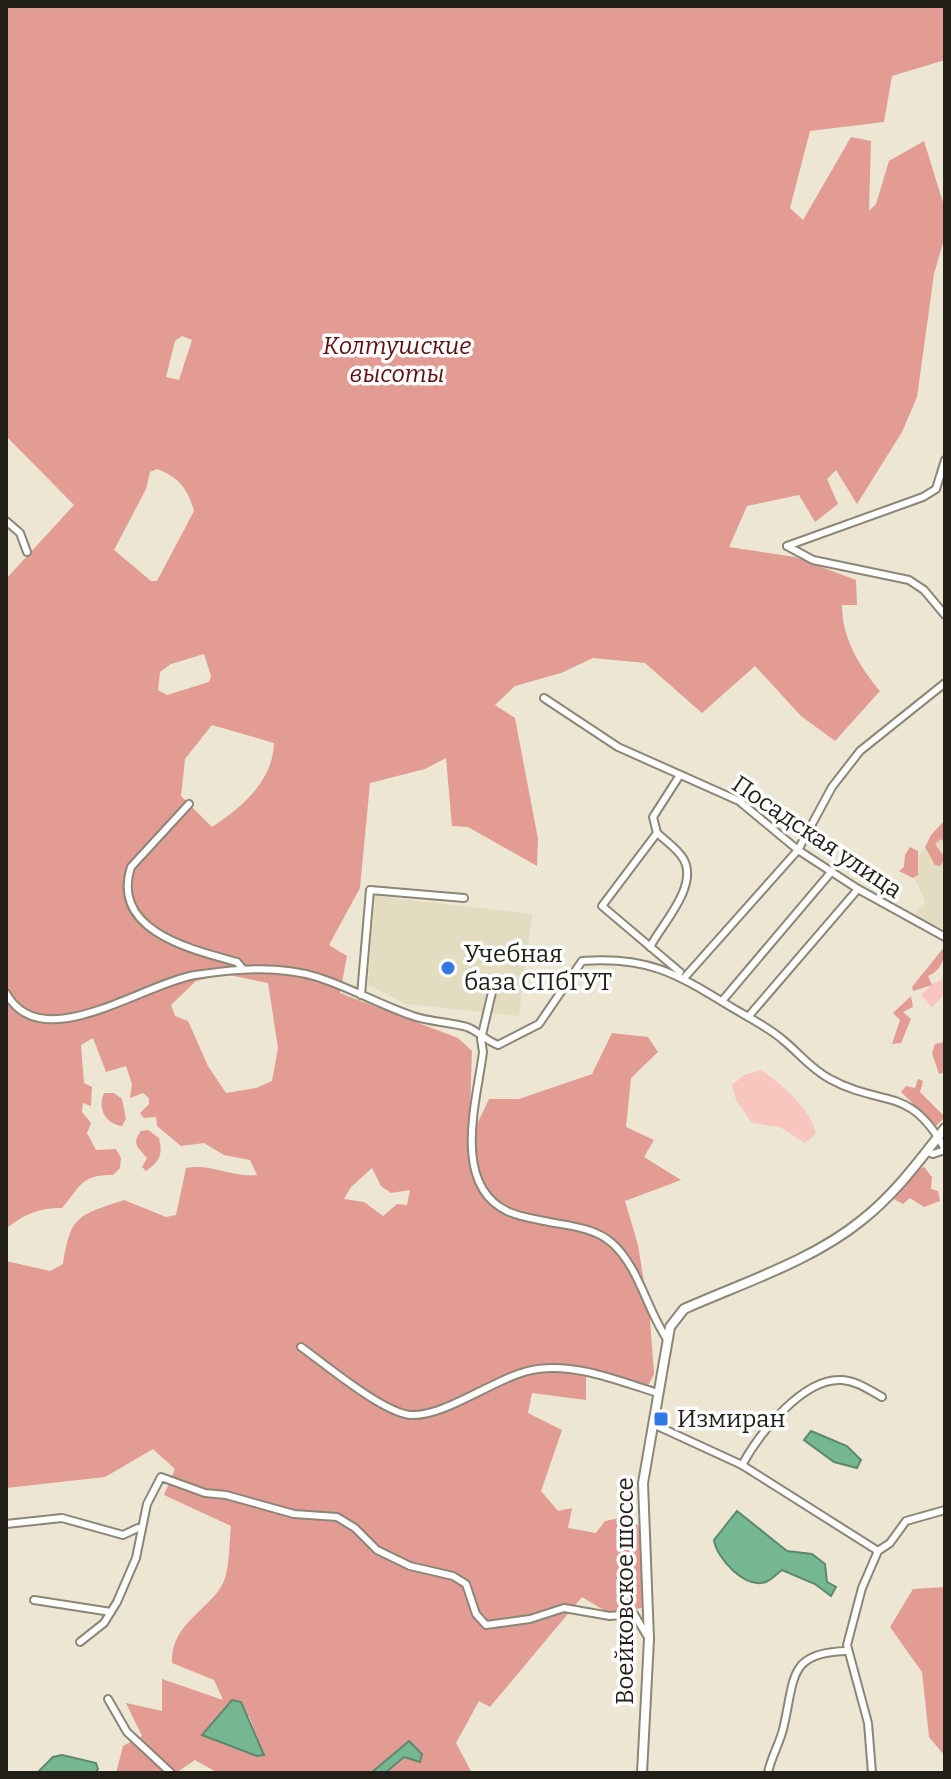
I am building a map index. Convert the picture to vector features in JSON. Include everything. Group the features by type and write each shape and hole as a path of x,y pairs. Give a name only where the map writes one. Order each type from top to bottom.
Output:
{"street":[{"path":"945,460 936,489 923,497 787,546 813,560 909,580 924,590 945,615"},
{"path":"6,521 20,533 27,552"},
{"path":"685,977 798,850 832,787 860,751 945,683"},
{"name":"Посадская улица","path":"544,698 618,747 739,801 798,850 858,889 945,937"},
{"path":"650,947 681,896 688,870 683,857 657,833 653,817 680,775"},
{"path":"189,804 131,867 132,900 150,930 181,944 237,962 242,968"},
{"path":"657,833 602,906 685,977 781,1038 829,1078 851,1089 905,1103 942,1132 945,1150 933,1154 928,1152"},
{"path":"722,1001 832,871"},
{"path":"748,1017 858,889"},
{"path":"361,995 370,890 464,898"},
{"path":"6,993 18,1010 30,1017 52,1020 93,1011 193,975 242,968 315,977 413,1016 467,1028 481,1039 498,1045 539,1024 582,961 603,960 641,965 685,977"},
{"path":"493,988 481,1039 483,1052 471,1153 481,1185 508,1211 594,1231 610,1241 628,1263 655,1321 667,1339"},
{"name":"Воейковское шоссе","path":"642,1773 649,1639 643,1483 667,1339 676,1317 684,1309 829,1243 861,1221 928,1152 942,1132"},
{"path":"301,1347 374,1399 410,1415 451,1405 537,1368 571,1369 658,1393"},
{"path":"742,1465 760,1433 825,1381 853,1381 882,1397"},
{"path":"653,1424 742,1465 878,1551"},
{"path":"6,1524 62,1518 123,1535 137,1530 161,1477 205,1493 235,1497 294,1514 337,1517 355,1528 377,1550 410,1566 453,1576 466,1584 476,1614 486,1625 530,1619 564,1608 581,1609 610,1616 634,1614 649,1639"},
{"path":"872,1773 868,1723 848,1651 862,1588 878,1551 890,1543 906,1521 945,1510"},
{"path":"80,1642 104,1623 111,1612 136,1558 140,1525"},
{"path":"34,1600 111,1612"},
{"path":"768,1773 785,1723 790,1683 800,1667 808,1657 818,1652 848,1651"},
{"path":"108,1699 127,1732 171,1773"}],"shaded area":[{"path":"945,830 945,930 914,915 925,902 912,872 906,867"},
{"name":"Учебная база СПбГУТ","path":"375,896 532,914 519,1016 406,1004 368,985"},
{"path":"945,978 945,994 932,1007 921,995 932,984"},
{"path":"761,1070 786,1090 808,1115 816,1134 805,1143 780,1127 752,1123 736,1100 732,1085 744,1075"},
{"path":"811,1431 847,1446 861,1460 857,1468 834,1462 804,1440"},
{"path":"737,1511 787,1551 812,1554 825,1564 827,1582 836,1587 831,1596 815,1584 782,1570 768,1581 758,1583 733,1571 720,1556 714,1540"},
{"path":"232,1700 241,1702 264,1755 257,1756 202,1735"},
{"path":"409,1741 422,1754 420,1762 404,1757 385,1773 371,1773"},
{"path":"62,1755 96,1763 98,1769 95,1773 37,1773 53,1757"}],"green space":[{"name":"Колтушские высоты","path":"6,6 945,6 945,60 892,76 884,122 810,131 790,208 803,220 851,137 871,141 869,211 876,204 889,161 924,141 945,209 945,236 934,274 917,397 902,432 857,504 836,470 827,479 838,504 815,522 799,495 747,506 729,547 795,557 856,580 857,605 842,605 845,629 859,662 880,691 835,741 801,716 755,666 702,713 645,663 593,658 561,673 515,686 495,705 515,718 538,839 537,866 468,827 452,826 446,758 425,769 370,783 360,888 329,945 347,956 340,993 458,1038 472,1051 469,1141 489,1099 519,1099 592,1074 612,1033 648,1037 658,1052 631,1078 626,1127 654,1140 644,1157 681,1180 625,1201 638,1245 650,1319 654,1374 646,1390 586,1376 586,1400 532,1393 528,1413 562,1430 541,1491 558,1511 572,1508 568,1528 596,1533 605,1521 629,1516 639,1527 645,1607 612,1615 582,1597 490,1707 479,1701 456,1743 472,1773 385,1773 404,1757 420,1761 399,1748 371,1773 218,1773 195,1760 176,1773 116,1773 123,1746 142,1736 126,1703 162,1711 162,1679 223,1700 214,1680 172,1663 173,1649 184,1627 211,1600 224,1581 231,1526 164,1495 175,1469 153,1449 105,1477 6,1488 6,1261 50,1271 63,1264 69,1236 79,1220 86,1214 124,1200 166,1217 176,1215 186,1168 204,1167 257,1175 250,1160 224,1155 204,1143 181,1146 157,1126 156,1117 144,1118 140,1113 149,1104 149,1098 143,1093 130,1098 132,1084 126,1066 106,1072 93,1038 81,1045 84,1083 92,1087 91,1106 83,1103 82,1112 91,1123 87,1133 96,1150 116,1149 121,1158 120,1168 113,1175 88,1179 62,1208 32,1213 6,1229 6,579 74,505 6,436","holes":["182,336 192,340 179,380 166,377 175,341","157,469 165,472 182,485 194,511 157,581 151,581 114,550 146,489 150,472","204,654 211,676 209,682 167,695 158,690 160,672 171,664","212,725 274,743 268,769 254,792 212,827 181,796 185,759","224,974 268,983 278,1048 272,1081 256,1088 226,1093 208,1066 188,1021 175,1016 171,1005 196,981","372,1168 381,1186 391,1193 410,1190 407,1205 397,1204 383,1216 364,1202 344,1199 351,1187","249,1716 264,1755 202,1734"]},
{"path":"945,820 945,843 941,839 935,844 945,858 940,866 935,865 925,847"},
{"path":"910,847 918,851 918,875 913,878 899,871 904,867 905,855"},
{"path":"945,946 941,964 928,976 932,985 913,991 912,987"},
{"path":"911,996 913,1007 903,1012 911,1019 901,1043 892,1044 900,1020 893,1013"},
{"path":"945,1042 945,1072 939,1074 932,1053 935,1044"},
{"path":"918,1079 923,1081 920,1092 945,1117 936,1126 901,1092 906,1086 915,1088"},
{"path":"104,1093 114,1093 122,1099 126,1119 122,1126 104,1115"},
{"path":"148,1130 159,1138 161,1149 157,1161 146,1171 142,1167 147,1158 136,1142 141,1131"},
{"path":"924,1167 932,1177 931,1189 938,1191 940,1201 924,1207 910,1198 903,1204 892,1198 912,1173"},
{"path":"945,1587 945,1756 929,1737 922,1672 890,1627 913,1589"}],"place":[{"name":"Учебная база СПбГУТ","path":"448,968"},
{"name":"Измиран","path":"661,1419"}]}
